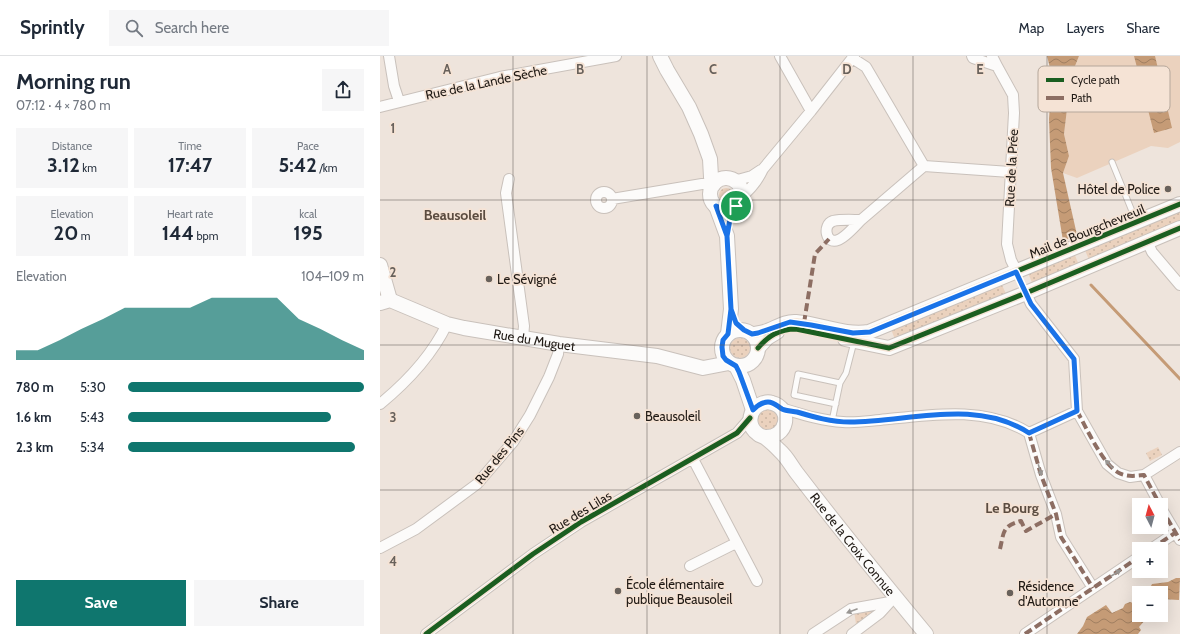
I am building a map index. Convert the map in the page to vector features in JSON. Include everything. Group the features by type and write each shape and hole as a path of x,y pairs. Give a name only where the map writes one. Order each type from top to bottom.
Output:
{"main road":[{"path":"653,56 667,70"},
{"path":"660,56 689,107 710,159 713,186 711,197 716,206 727,236"},
{"path":"710,159 740,188 739,202 730,219 727,236 731,309 728,334"},
{"path":"713,186 720,180 730,180"},
{"path":"716,206 726,210 739,202"},
{"name":"Mail de Bourgchevreuil","path":"748,332 764,332 790,322 853,333 870,332 1180,204"},
{"path":"748,332 735,330 728,334 723,340 723,356 732,364 744,366 751,362 756,356 758,348 763,342 777,332 789,329 796,329 890,348 1180,228"},
{"path":"380,265 385,301"},
{"path":"1016,272 1026,293"},
{"name":"Rue du Muguet","path":"385,301 447,324 464,328 559,344 657,356 703,368 732,364"},
{"path":"731,309 736,323 748,332 756,341 758,348"},
{"path":"692,365 706,360 718,352 722,347"},
{"path":"751,362 751,377 753,385 758,394 766,402"},
{"name":"Rue de la Croix Connue","path":"732,364 743,380 752,414 752,427 782,452 893,600 926,634"},
{"path":"752,414 756,406 766,402 772,403 781,408 785,418 782,452"},
{"path":"761,436 773,436 783,428"}],"street":[{"path":"389,56 394,86 399,102"},
{"name":"Rue de la Lande Sèche","path":"380,107 500,76 616,56"},
{"path":"780,56 811,111"},
{"path":"972,56 973,58 997,66"},
{"name":"Rue de la Prée","path":"992,56 1013,95 1014,113 1007,244 1016,272"},
{"path":"739,202 763,169 853,57 866,67 924,166"},
{"path":"861,220 924,166 1010,172"},
{"path":"730,180 752,176 763,169"},
{"path":"509,179 506,193 524,326 523,338"},
{"path":"612,199 702,184 713,186"},
{"path":"1147,241 1152,252 1180,285"},
{"path":"1026,293 1031,304 1074,359 1077,411 1107,464 1118,473 1130,477 1144,476 1180,452"},
{"path":"380,404 428,355 447,324"},
{"name":"Rue des Pins","path":"380,548 416,529 477,484 513,442 530,415 558,354 559,344"},
{"path":"781,408 832,421 852,422 945,414 964,415 1004,421 1018,426 1029,433 1041,475 1056,514 1061,537 1093,588"},
{"path":"1029,433 1077,411"},
{"name":"Rue des Lilas","path":"426,634 533,554 581,522 737,433 752,414"},
{"path":"783,428 798,417 806,415"},
{"path":"737,433 761,436"},
{"path":"693,459 757,581"},
{"path":"1144,476 1156,498"},
{"path":"1165,542 1177,536 1168,520"},
{"path":"690,566 736,543"},
{"path":"1025,634 1132,562"},
{"path":"813,634 851,609 893,600"},
{"path":"852,634 880,613 893,600"}],"lane":[{"path":"1112,162 1137,223"},
{"path":"832,421 840,383 846,373 854,341"},
{"path":"836,404 794,395 798,374 840,383"}],"shaded area":[{"path":"1079,56 1180,56 1180,142 1168,148 1151,146 1077,178 1063,173 1069,156 1064,134 1067,112 1170,112 1170,66 1075,66"},
{"path":"726,188 731,190 733,195 731,200 726,202 721,200 719,195 721,190"},
{"path":"1180,208 1180,224 1090,262 1084,248"},
{"path":"1074,253 1079,265 1033,285 1028,273"},
{"path":"1001,283 1007,296 896,342 891,329"},
{"path":"736,338 744,338 750,344 750,352 744,358 736,358 730,352 730,344"},
{"path":"768,410 775,413 778,420 775,427 768,430 761,427 758,420 761,413"},
{"path":"1158,447 1162,455 1150,461 1146,453"},
{"path":"872,608 874,612 871,615 856,624 854,611"}],"water":[{"path":"1047,56 1079,56 1075,66 1050,66"},
{"path":"1134,56 1155,56 1157,66 1137,66"},
{"path":"1049,112 1067,112 1064,134 1069,156 1063,173 1077,235 1063,241 1051,168"},
{"path":"1149,112 1168,112 1172,128 1154,133"},
{"path":"1176,578 1180,578 1179,600 1168,599 1168,586 1151,586 1152,584 1168,582"},
{"path":"1132,603 1132,622 1143,622 1139,627 1141,630 1138,634 1077,634 1087,617 1106,605 1112,613 1123,608 1125,604"}],"waterway":[{"path":"1091,285 1180,379"}],"marked path":[{"path":"804,323 815,254 829,239"},
{"path":"1077,411 1095,445 1113,469 1125,475 1144,475 1156,498"},
{"path":"1029,433 1041,475 1056,514 1061,537 1093,588"},
{"path":"1000,549 1003,534 1010,525 1021,521 1026,531 1056,514"},
{"path":"1168,520 1180,540"},
{"path":"1162,542 1175,533"},
{"path":"1025,634 1132,562"}],"cycle path":[{"path":"752,334 768,331 792,322 805,323 842,331 860,333 869,332 1180,204"},
{"path":"758,348 774,334 790,329 889,348 1026,293 1180,228"},
{"path":"426,634 533,554 581,522 737,433 750,418"}],"place":[{"name":"Hôtel de Police","path":"1168,189"},
{"name":"Le Sévigné","path":"489,279"},
{"name":"Beausoleil","path":"637,416"},
{"name":"École élémentaire publique Beausoleil","path":"618,591"},
{"name":"Résidence d'Automne","path":"1010,593"}],"district":[{"name":"Beausoleil","path":"455,215"},
{"name":"Le Bourg","path":"1012,508"}],"route":[{"path":"736,206 726,210 716,206 727,236 730,303 731,309 736,323 744,330 752,334 764,332 790,322 797,322 853,333 870,332 1016,272 1031,304 1074,359 1077,411 1029,433 1018,426 1004,421 980,416 945,414 842,422 806,415 766,402 756,406 753,410 736,366 732,365 726,360 722,352 723,340 728,334 731,309 727,236 730,219 736,206"}]}
